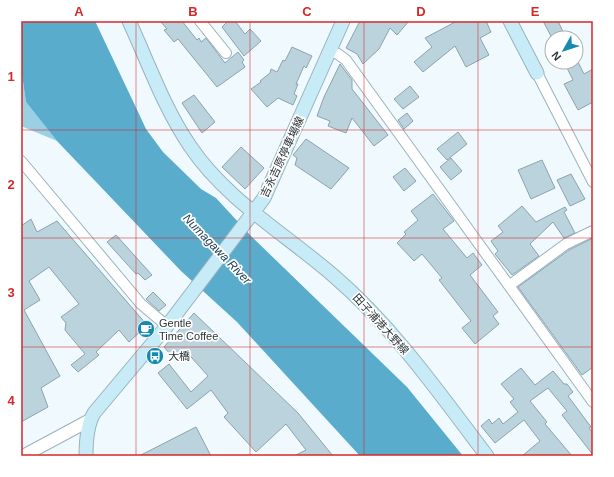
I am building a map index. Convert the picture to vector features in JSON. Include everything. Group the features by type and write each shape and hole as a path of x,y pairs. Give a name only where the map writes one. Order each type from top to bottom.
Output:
{"main road":[{"name":"吉永吉原停車場線","path":"129,21 173,117 190,146 216,179 251,217 270,186 343,21"},
{"path":"510,21 537,73"},
{"path":"86,456 90,420 187,301 251,217"},
{"name":"田子浦港大野線","path":"251,217 335,276 370,308 438,391 487,456"}],"street":[{"path":"200,21 226,53"},
{"path":"329,51 338,54 346,60 510,285 593,402"},
{"path":"537,73 593,182"},
{"path":"21,161 141,304 167,326"},
{"path":"510,285 566,244 593,231"},
{"path":"23,456 90,420"}],"shaded area":[{"path":"21,68 26,102 57,141 21,126"}],"water":[{"name":"Numagawa River","path":"21,21 95,21 146,129 163,152 201,189 216,198 252,237 407,387 463,456 360,456 237,322 181,271 57,141 26,102 21,68"}],"building":[{"path":"160,21 182,21 197,40 199,38 201,42 206,38 225,63 238,52 244,60 242,62 245,67 217,87 178,39 174,42 164,30 167,29"},
{"path":"228,21 235,21 245,34 250,29 261,41 244,56 222,27"},
{"path":"360,21 409,21 397,35 390,28 379,49 363,64 357,54 346,48"},
{"path":"457,21 486,21 491,32 480,38 489,55 466,67 455,46 423,72 414,62 432,47 425,38"},
{"path":"543,21 558,21 562,30 548,30"},
{"path":"292,47 312,56 306,68 304,66 296,84 298,84 294,94 297,96 293,105 278,98 267,107 251,89 270,73 271,69 277,72 283,60 285,61"},
{"path":"340,64 352,80 352,89 388,135 374,146 352,118 346,133 328,126 330,121 317,116 324,97"},
{"path":"593,69 593,102 578,110 564,84 573,80 568,70 582,70 584,74"},
{"path":"410,86 419,97 403,109 394,99"},
{"path":"194,95 215,122 202,133 182,103"},
{"path":"407,113 413,121 404,129 398,120"},
{"path":"458,132 467,144 447,160 437,149"},
{"path":"306,139 349,168 331,189 295,165 297,158 293,155"},
{"path":"241,147 264,168 245,189 222,167"},
{"path":"451,158 462,171 451,180 440,167"},
{"path":"542,160 555,188 531,199 518,170"},
{"path":"405,168 416,181 404,191 393,177"},
{"path":"571,174 585,199 570,206 557,180"},
{"path":"433,194 454,221 443,229 467,258 473,253 482,265 470,275 498,312 493,316 499,324 475,344 462,328 471,321 439,280 442,278 422,254 414,261 397,243 406,234 404,232 418,220 411,211"},
{"path":"522,206 536,222 565,207 567,210 564,212 575,233 564,238 553,222 530,244 539,256 512,275 495,254 498,251 491,241 503,232 498,226"},
{"path":"31,219 37,232 57,221 147,325 129,342 119,330 96,352 99,355 78,372 71,365 85,354 65,330 66,323 61,317 79,304 49,267 29,281 40,300 24,310 60,376 41,388 48,407 21,422 21,226"},
{"path":"116,235 152,275 145,280 138,273 136,274 107,242"},
{"path":"593,238 593,367 582,375 518,287 569,250"},
{"path":"153,292 166,305 159,311 146,299"},
{"path":"194,313 298,413 333,456 294,456 306,450 286,424 256,452 224,417 228,413 211,390 187,409 158,373 169,364 191,392 208,376 184,349 177,362 164,347"},
{"path":"521,368 535,385 553,371 564,384 567,384 573,392 568,396 591,427 589,428 593,433 593,455 562,415 567,411 548,388 530,401 547,422 545,424 572,456 522,456 540,441 524,420 495,443 481,426 489,419 492,424 499,418 503,424 518,412 510,402 514,399 501,384"},
{"path":"196,427 211,456 139,456"}],"place":[{"name":"Gentle Time Coffee","path":"146,329"},
{"name":"大橋","path":"155,356"}]}
